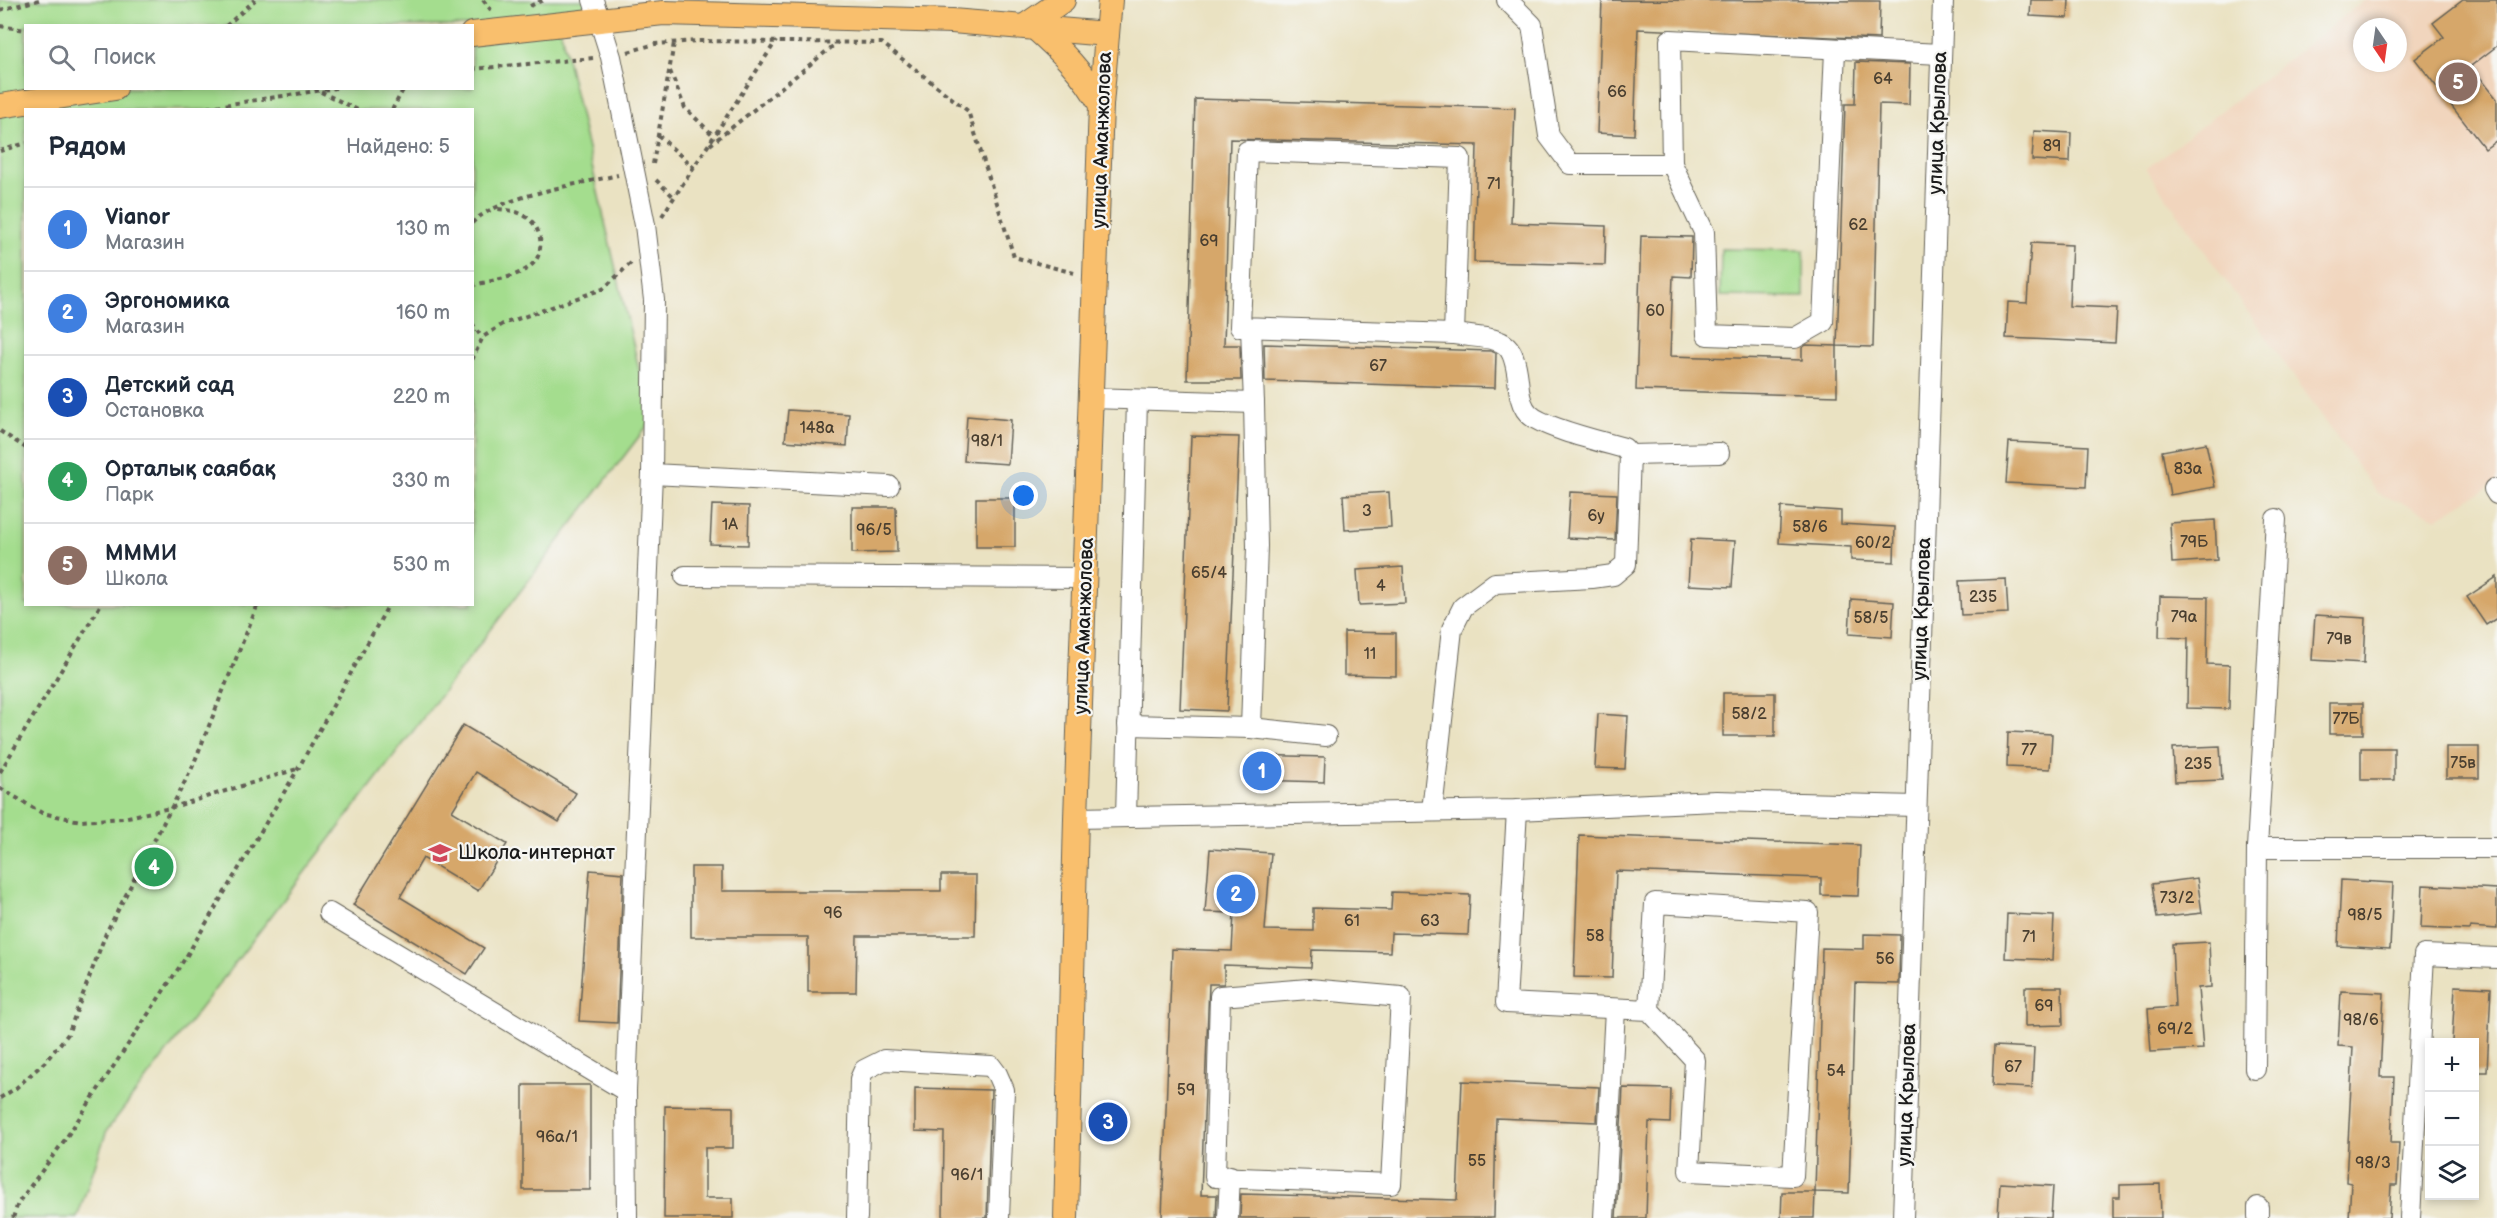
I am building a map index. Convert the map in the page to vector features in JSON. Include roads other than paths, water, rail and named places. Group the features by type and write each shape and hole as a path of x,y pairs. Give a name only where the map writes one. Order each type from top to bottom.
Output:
{"main road":[{"path":"1029,27 1063,0"},
{"name":"улица Аманжолова","path":"1066,1218 1076,818 1097,279 1101,105 1110,0"},
{"path":"474,34 595,9 952,21 1107,34"},
{"path":"1029,27 1073,62 1089,82 1101,105"},
{"path":"0,106 102,90"}],"street":[{"path":"1507,0 1532,25 1549,136 1570,164 1672,164"},
{"name":"улица Крылова","path":"1903,1218 1943,0"},
{"path":"595,9 611,57 642,173 646,240 654,300 652,474 626,1092 627,1218"},
{"path":"1835,50 1823,322 1795,338 1707,335 1704,232 1672,164 1670,40 1940,54"},
{"path":"1432,811 1452,629 1463,607 1495,583 1613,575 1626,564 1630,455 1624,448 1543,422 1530,414 1521,401 1514,354 1506,345 1496,340 1454,334 1240,327 1246,151 1461,158 1454,334"},
{"path":"1251,328 1257,546 1251,728"},
{"path":"1091,398 1254,403"},
{"path":"1126,817 1137,400"},
{"path":"1630,455 1719,453"},
{"path":"652,474 889,486"},
{"path":"2255,1069 2257,848 2276,519"},
{"path":"685,576 1086,578"},
{"path":"1128,725 1251,728 1326,736"},
{"path":"1076,818 1517,810 1716,801 1916,806"},
{"path":"1517,810 1506,1003 1649,1010 1695,1060 1689,1171 1793,1176 1808,912 1655,903 1649,1010"},
{"path":"2257,848 2497,848"},
{"path":"328,913 626,1092"},
{"path":"2410,1218 2424,955 2497,958"},
{"path":"1309,989 1401,997 1391,1184 1230,1176 1215,1177 1220,996 1309,989"},
{"path":"1604,1218 1615,1008"},
{"path":"857,1218 861,1079 864,1070 884,1060 991,1066 998,1074 1004,1090 999,1218"},
{"path":"1228,1218 1230,1176"}],"place":[{"name":"МММИ","path":"2458,82"},
{"name":"Vianor","path":"1262,771"},
{"name":"Школа-интернат","path":"440,853"},
{"name":"Орталық саябақ","path":"154,867"},
{"name":"Эргономика","path":"1236,894"},
{"name":"Детский сад","path":"1108,1122"}]}
